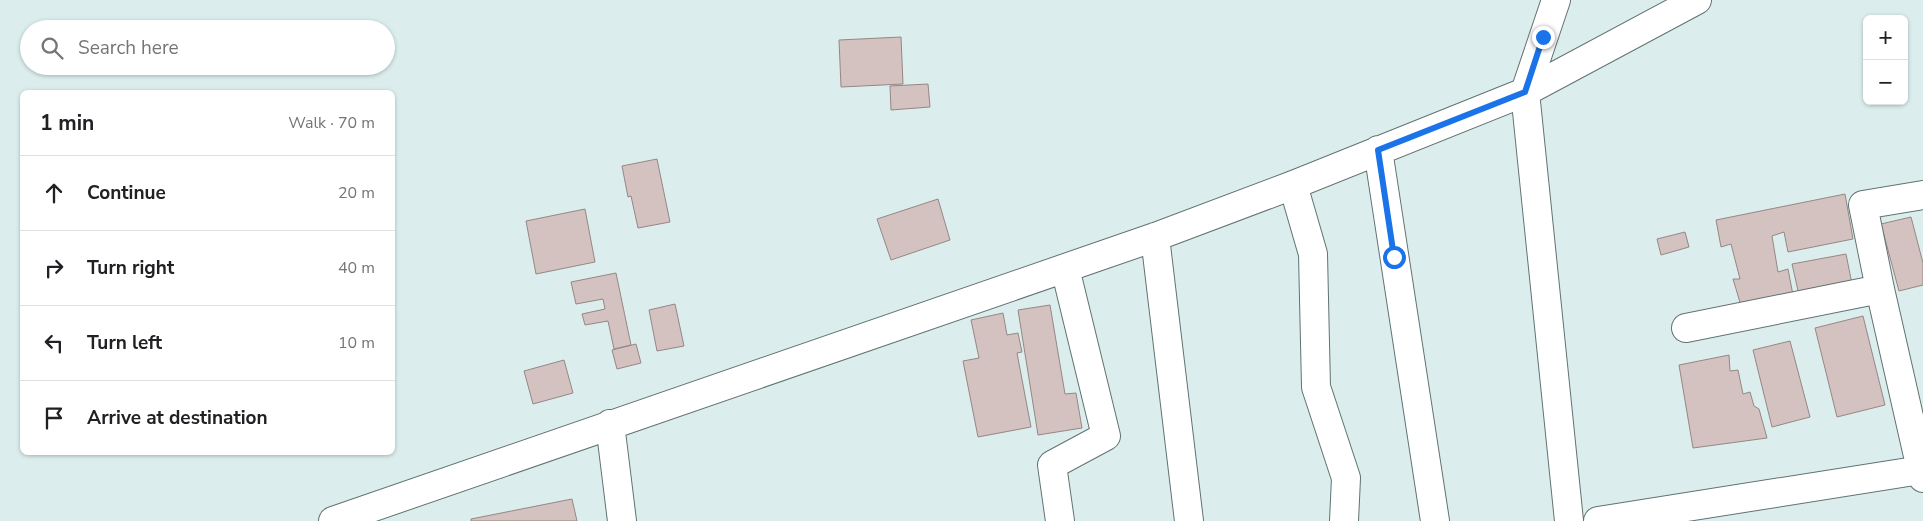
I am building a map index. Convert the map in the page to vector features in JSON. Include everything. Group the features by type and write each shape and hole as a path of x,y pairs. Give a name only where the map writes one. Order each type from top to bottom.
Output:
{"street":[{"path":"1556,0 1525,92 1569,521"},
{"path":"332,521 1154,237 1293,185 1525,92 1697,0"},
{"path":"1378,150 1435,521"},
{"path":"1293,185 1312,254 1316,387 1346,478 1344,521"},
{"path":"1598,521 1922,474 1863,205 1923,195"},
{"path":"1154,237 1189,521"},
{"path":"1060,521 1052,465 1106,436 1065,268"},
{"path":"1686,328 1880,289"},
{"path":"610,424 622,521"}],"building":[{"path":"901,37 903,84 841,87 839,40"},
{"path":"928,84 930,107 891,110 890,86"},
{"path":"657,159 670,222 638,228 631,196 628,197 622,166"},
{"path":"1845,194 1853,239 1788,252 1784,232 1772,236 1778,272 1788,269 1793,295 1742,309 1733,279 1740,279 1731,244 1721,247 1716,220"},
{"path":"938,199 950,240 891,260 877,219"},
{"path":"585,209 595,262 536,274 526,221"},
{"path":"1911,217 1923,263 1923,285 1899,291 1881,224"},
{"path":"1685,232 1689,247 1661,255 1657,239"},
{"path":"1846,254 1852,284 1799,295 1792,264"},
{"path":"616,273 631,345 614,349 608,321 585,325 582,314 605,309 603,299 576,304 571,282"},
{"path":"675,304 684,346 657,351 649,310"},
{"path":"1050,305 1065,394 1076,393 1082,428 1038,435 1018,310"},
{"path":"1003,313 1007,335 1018,333 1022,352 1017,353 1031,427 978,437 963,361 979,358 971,320"},
{"path":"1863,316 1885,405 1837,417 1815,328"},
{"path":"1790,341 1810,417 1772,427 1753,350"},
{"path":"636,344 641,363 617,369 612,350"},
{"path":"1729,355 1730,371 1738,370 1743,394 1750,392 1754,406 1759,409 1767,438 1693,448 1679,365"},
{"path":"564,360 573,393 533,404 524,371"},
{"path":"572,499 577,521 471,521 471,519"}],"route":[{"path":"1394,257 1378,150 1525,92 1543,37"}]}
